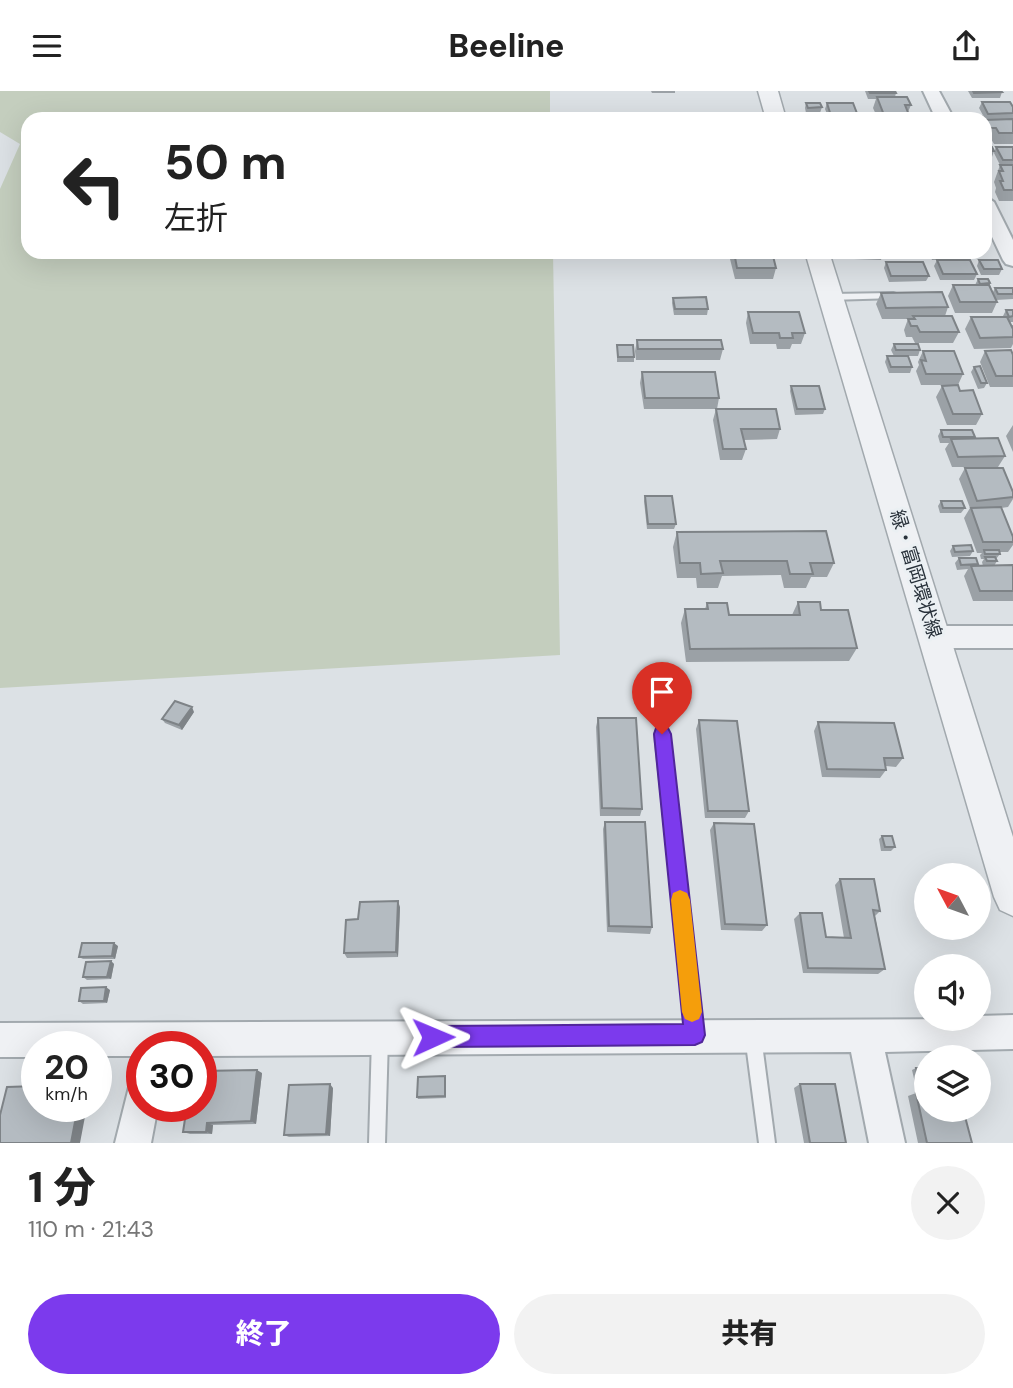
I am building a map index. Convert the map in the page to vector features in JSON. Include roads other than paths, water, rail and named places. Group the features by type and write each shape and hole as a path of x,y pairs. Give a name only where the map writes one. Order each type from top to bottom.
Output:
{"street":[{"path":"768,91 774,112"},
{"path":"931,91 942,112"},
{"path":"992,213 1013,217"},
{"path":"992,220 1013,260"},
{"name":"緑・富岡環状線","path":"819,259 1013,897"},
{"path":"936,637 1013,637"},
{"path":"217,1041 380,1037 1013,1032"},
{"path":"865,1035 887,1143"},
{"path":"0,1040 126,1043"},
{"path":"133,1143 137,1122"}],"lane":[{"path":"830,297 898,296"},
{"path":"662,734 695,1035"},
{"path":"753,1035 767,1143"},
{"path":"377,1143 380,1037"}]}
